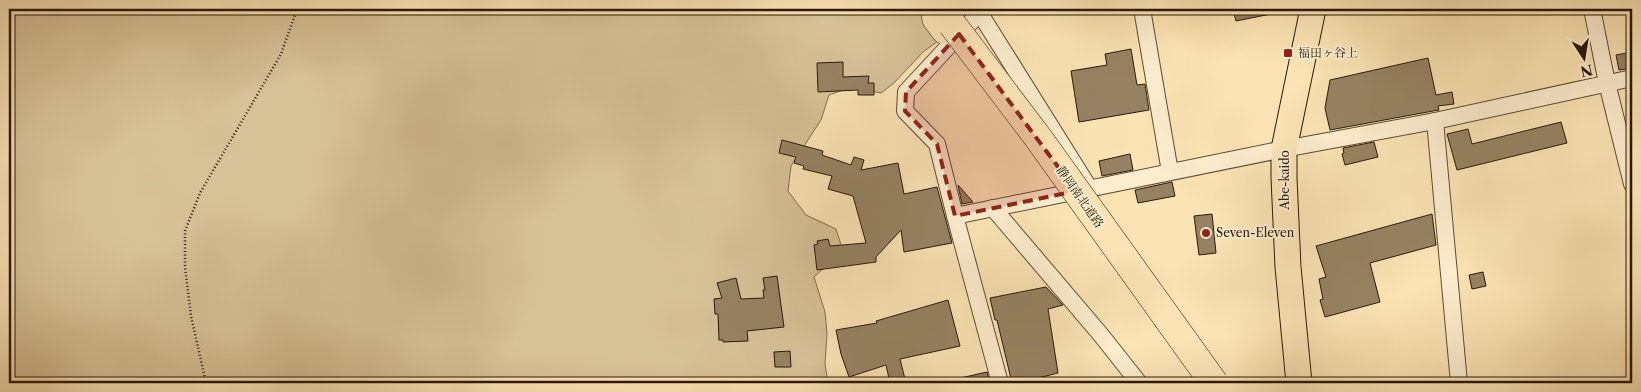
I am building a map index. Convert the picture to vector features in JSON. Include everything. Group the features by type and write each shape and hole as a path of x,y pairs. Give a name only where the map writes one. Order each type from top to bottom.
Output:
{"highway":[{"name":"静岡南北道路","path":"1203,383 944,21 1039,139 1214,383"}],"main road":[{"name":"Abe-kaido","path":"1299,383 1288,267 1284,149 1312,9"}],"street":[{"path":"1142,9 1170,172"},
{"path":"1592,9 1607,84 1632,184"},
{"path":"1000,383 937,144 905,111 906,92 981,10 1089,188 1215,372 1220,383"},
{"path":"955,216 1284,149 1435,121 1632,78"},
{"path":"1435,121 1459,383"},
{"path":"994,208 1101,335 1138,383"}],"path":[{"path":"206,383 191,316 185,267 185,230 200,193 281,54 296,9"}],"highlighted area":[{"path":"959,34 1076,191 955,216 937,144 905,111 906,92"}],"shaded area":[{"path":"9,9 974,9 963,23 923,52 894,83 881,93 851,87 829,95 821,120 791,166 788,191 806,215 836,229 843,251 814,277 825,312 827,333 825,364 828,383 9,383"}],"building":[{"path":"1233,9 1270,9 1271,14 1236,21"},
{"path":"1131,49 1137,85 1145,84 1149,110 1079,122 1071,71 1107,65 1105,54"},
{"path":"1632,52 1632,68 1619,70 1616,55"},
{"path":"1428,58 1436,95 1452,92 1454,104 1438,106 1439,110 1330,130 1325,108 1330,80"},
{"path":"843,62 843,77 869,76 868,83 874,83 874,95 858,95 858,90 818,92 817,63"},
{"path":"1561,122 1567,143 1457,170 1447,134 1468,129 1472,144"},
{"path":"782,140 823,151 822,155 851,165 854,157 864,160 861,170 898,163 904,194 937,187 952,243 904,252 901,230 876,257 876,262 817,270 814,245 818,244 817,241 828,239 830,246 866,243 853,196 828,189 832,176 803,169 804,166 794,163 796,157 779,153"},
{"path":"1374,142 1378,157 1345,165 1342,154 1344,153 1343,148"},
{"path":"1130,154 1133,170 1102,176 1099,161"},
{"path":"1172,182 1175,196 1138,203 1135,190"},
{"path":"958,185 973,202 962,204"},
{"path":"1212,214 1216,253 1199,255 1194,216"},
{"path":"1432,214 1436,245 1370,263 1380,302 1325,317 1320,300 1323,299 1319,279 1326,277 1316,246"},
{"path":"1483,272 1486,286 1472,289 1469,275"},
{"path":"777,276 784,327 747,331 748,341 723,342 723,340 719,340 718,314 715,314 714,299 722,298 717,283 736,278 741,299 764,298 763,278"},
{"path":"1046,287 1063,305 1048,309 1058,373 1030,380 1030,383 1012,383 990,298"},
{"path":"948,300 960,346 900,359 906,383 890,383 886,365 849,377 841,354 836,330 877,323 876,321"},
{"path":"790,351 791,367 775,367 774,352"},
{"path":"987,372 990,383 957,383 956,379"}],"place":[{"name":"福田ヶ谷上","path":"1288,53"},
{"name":"Seven-Eleven","path":"1206,233"}]}
